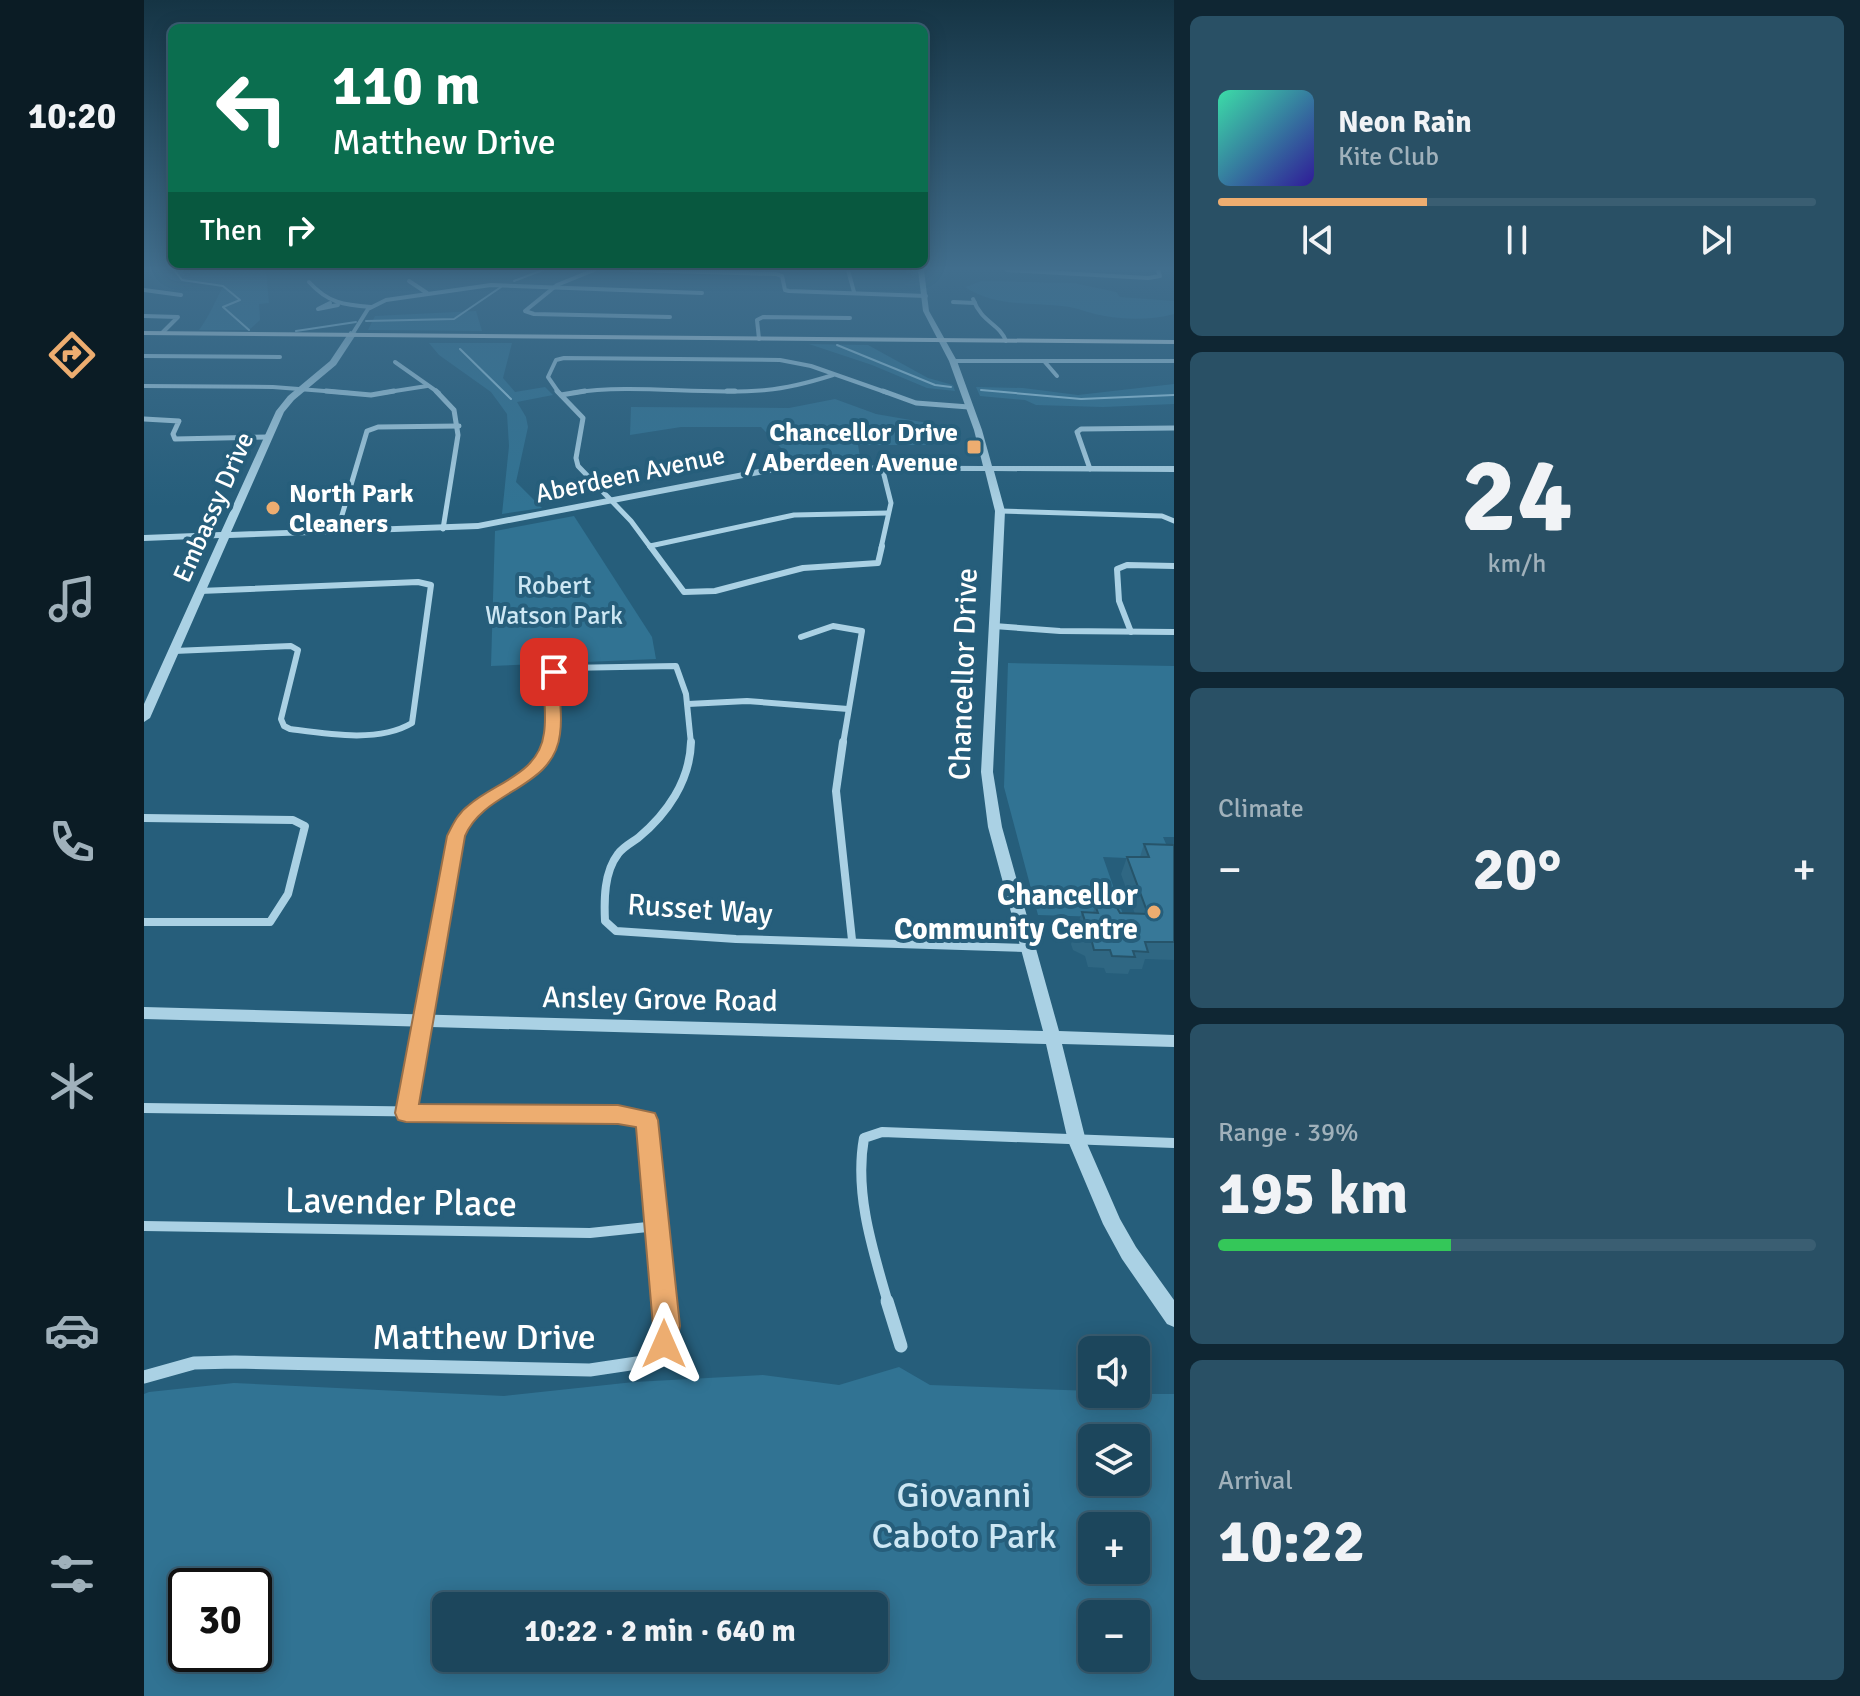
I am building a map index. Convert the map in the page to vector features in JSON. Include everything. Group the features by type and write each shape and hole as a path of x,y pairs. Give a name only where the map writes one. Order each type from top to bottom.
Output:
{"street":[{"name":"Embassy Drive","path":"144,718 283,406 333,363 342,349"},
{"name":"Chancellor Drive","path":"947,349 969,407 1000,511 987,787 1077,1141 1113,1224 1174,1317"},
{"path":"144,356 280,357"},
{"path":"144,365 152,356"},
{"path":"882,467 891,503 880,558 874,565 803,568 703,593 684,592 650,546 578,466 576,458 583,418 548,377 556,360 564,358 774,359 806,364 916,403 969,407"},
{"path":"953,361 1174,361"},
{"path":"1044,361 1057,376"},
{"path":"395,362 451,406 459,426 443,529"},
{"path":"561,395 603,390 773,391 834,375"},
{"path":"144,386 301,389 371,395 427,386"},
{"path":"144,419 179,421 173,434 175,439 267,437"},
{"path":"337,532 367,431 378,427 459,426"},
{"path":"1090,469 1078,438 1077,432 1081,429 1174,428"},
{"name":"Aberdeen Avenue","path":"144,538 443,529 494,524 770,469 1174,469"},
{"path":"650,546 794,515 840,511 888,513"},
{"path":"1000,511 1152,515 1174,521"},
{"path":"1131,632 1119,601 1117,569 1127,565 1174,566"},
{"path":"174,651 291,646 298,650 281,719 284,726 290,729 397,732 412,723 431,585 418,582 200,591"},
{"path":"801,637 833,626 862,631 836,791 852,940"},
{"path":"994,626 1174,632"},
{"name":"Russet Way","path":"425,1021 456,836 462,822 475,808 528,776 546,756 552,734 550,676 565,668 669,665 679,669 688,704 693,750 685,781 667,809 614,859 605,921 616,931 1026,948"},
{"path":"688,704 747,701 848,709"},
{"path":"144,818 293,820 305,826 280,916 270,922 144,922"},
{"name":"Ansley Grove Road","path":"144,1013 1174,1041"},
{"path":"406,1113 425,1021"},
{"name":"Matthew Drive","path":"144,1108 618,1114 646,1120 667,1326 659,1356 650,1361 590,1370 194,1363 144,1377"},
{"path":"901,1346 886,1299 859,1175 864,1138 882,1132 1174,1143"},
{"name":"Lavender Place","path":"144,1226 590,1233 657,1226"}],"green space":[{"path":"434,349 510,349 503,378 515,392 545,387 553,395 517,402 528,427 516,482 542,508 502,514 509,446 507,414 491,392"},
{"path":"824,349 876,349 928,378 953,385 955,391 927,388"},
{"path":"1174,384 1174,404 1103,407 1036,405 1025,400 980,396 976,387 1023,388 1078,395"},
{"path":"835,399 876,414 928,423 926,445 858,445 861,462 783,462 783,450 761,427 681,427 630,435 631,407 789,408"},
{"name":"Robert Watson Park","path":"574,516 652,637 656,659 491,666 495,531"},
{"path":"1008,663 1174,666 1174,837 1163,837 1173,860 1103,857 1126,923 1102,917 1038,915 1004,787"},
{"name":"Giovanni Caboto Park","path":"899,1367 930,1385 1078,1390 1078,1408 1150,1408 1150,1394 1174,1394 1174,1696 144,1696 144,1394 234,1383 504,1396 634,1382 763,1375 839,1385"}],"building":[{"path":"1144,844 1174,845 1174,942 1145,942 1148,952 1133,951 1135,957 1112,956 1110,950 1094,950 1091,938 1078,932 1077,926 1085,921 1082,912 1098,913 1095,905 1116,906 1120,913 1148,914 1127,857 1149,857"}],"waterway":[{"path":"460,349 511,399"},
{"path":"847,349 935,385 951,387"},
{"path":"981,390 1081,399 1174,395"}],"place":[{"name":"Chancellor Drive / Aberdeen Avenue","path":"974,447"},
{"name":"North Park Cleaners","path":"273,508"},
{"name":"Chancellor Community Centre","path":"1154,912"}],"route":[{"path":"554,672 550,676 552,734 546,756 528,776 475,808 462,822 456,836 406,1113 618,1114 646,1120 667,1326 664,1344"}]}
